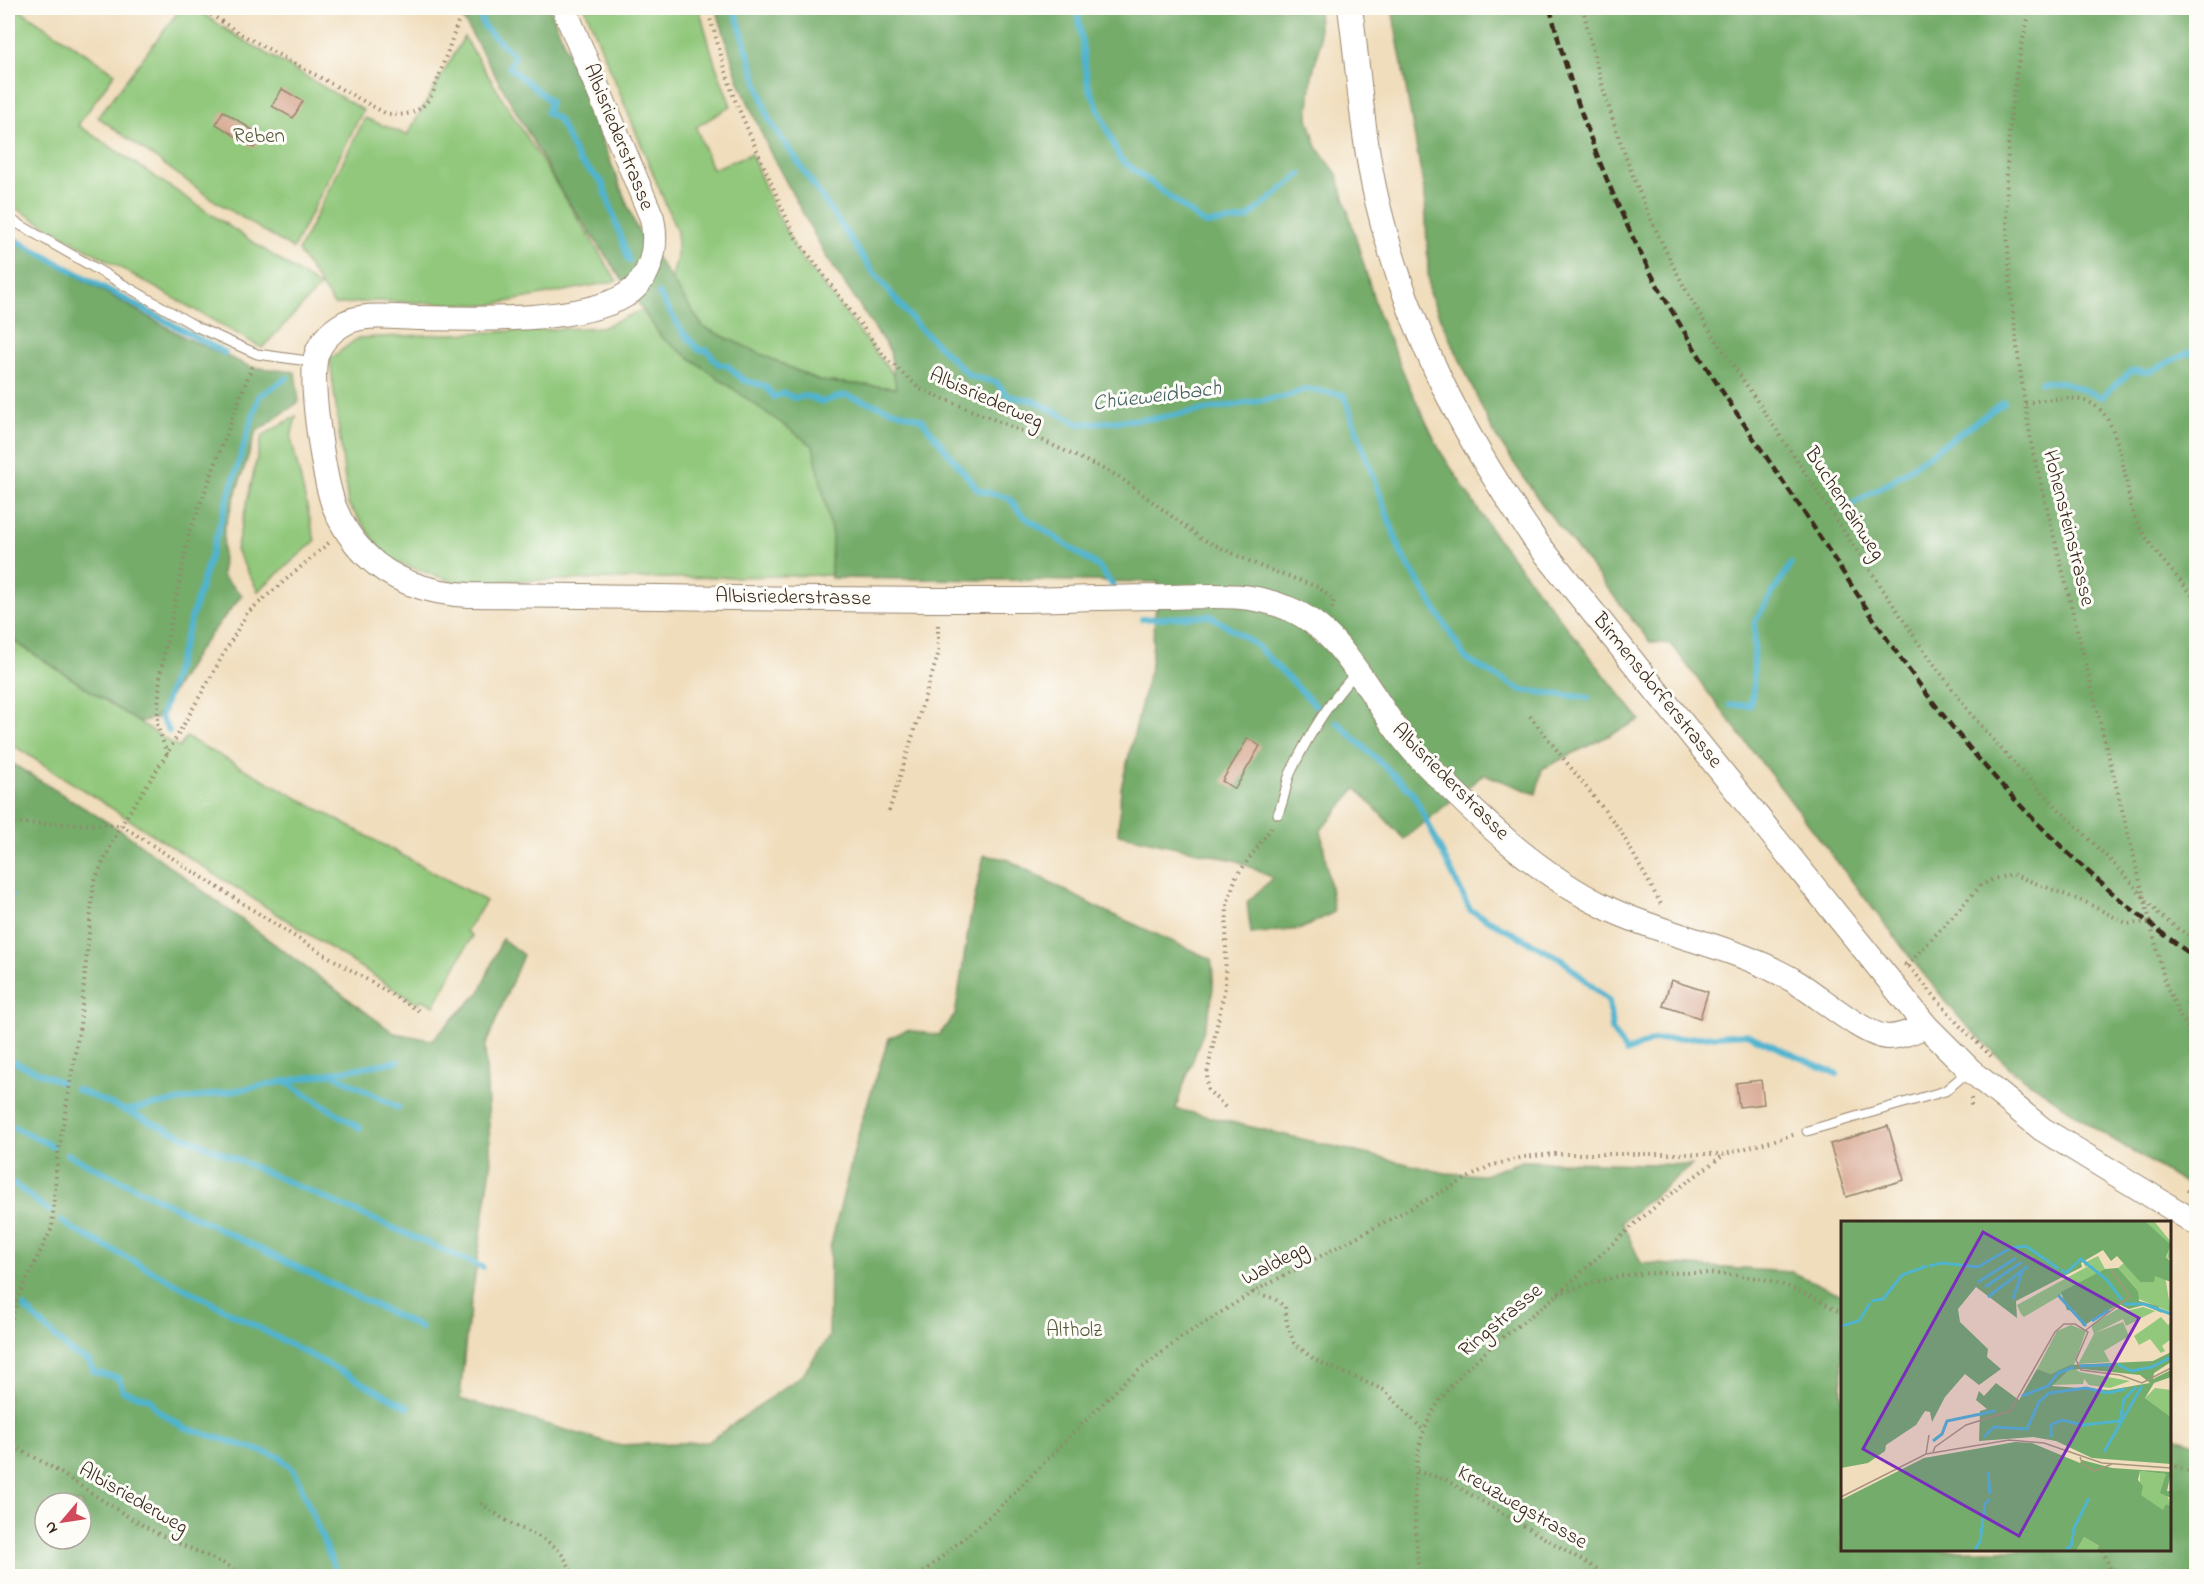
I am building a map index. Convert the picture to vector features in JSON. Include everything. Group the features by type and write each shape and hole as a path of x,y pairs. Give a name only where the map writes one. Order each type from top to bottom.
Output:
{"main road":[{"name":"Albisriederstrasse","path":"564,8 652,218 655,244 647,272 626,294 608,303 550,314 504,319 355,319 342,324 325,339 315,362 315,384 327,477 338,516 365,554 384,570 408,583 438,592 469,595 936,599 1243,596 1294,610 1325,632 1357,672 1388,722 1419,756 1524,855 1572,890 1613,911 1747,958 1791,979 1875,1035 1896,1036 1926,1026"},
{"name":"Birmensdorferstrasse","path":"1350,8 1364,130 1380,211 1395,266 1418,329 1462,426 1502,492 1538,543 1926,1026 1970,1071 2042,1129 2196,1223"}],"lane":[{"path":"8,218 197,327 257,354 315,362"},
{"path":"1278,814 1286,796 1289,777 1340,690 1357,672"},
{"path":"1807,1131 1945,1091 1970,1071"}],"path":[{"path":"201,8 260,45 385,113 398,116 411,114 427,103 453,44 463,8"},
{"name":"Albisriederweg","path":"707,8 734,98 794,235 885,357 920,389 1031,435 1118,476 1202,539 1262,567 1318,587 1334,600 1325,632"},
{"name":"Buchenrainweg","path":"1583,8 1604,90 1635,179 1677,276 1705,323 1920,645 1970,713 2017,767 2124,874 2160,916 2196,941"},
{"name":"Hohensteinstrasse","path":"2031,8 2023,35 2009,116 2007,183 2008,248 2025,403 2033,452 2165,982 2180,1016 2196,1040"},
{"path":"167,754 157,724 160,675 189,534 257,354"},
{"path":"2025,403 2068,396 2084,399 2101,410 2115,435 2133,513 2154,549 2196,599"},
{"path":"8,1330 18,1297 52,1228 57,1160 80,1025 94,881 121,825 167,754 247,613 327,544"},
{"path":"889,811 938,654 936,599"},
{"path":"1530,716 1620,830 1663,908 1662,928"},
{"path":"1225,1107 1208,1090 1207,1074 1226,987 1227,904 1236,877 1270,833 1278,814"},
{"path":"8,823 121,825 284,930 421,1012"},
{"path":"2000,1065 1959,1025 1908,965 1980,886 1993,879 2012,874 2087,903 2128,924 2149,922"},
{"path":"1725,1154 1807,1131"},
{"name":"Waldegg","path":"919,1576 997,1510 1124,1382 1182,1337 1252,1292 1490,1166 1523,1157 1555,1154 1725,1154"},
{"name":"Ringstrasse","path":"1419,1576 1414,1514 1417,1472 1424,1431 1434,1407 1446,1390 1478,1358 1558,1294 1644,1216 1725,1154"},
{"path":"2178,1184 2196,1196"},
{"path":"1558,1294 1615,1277 1648,1274 1713,1275 1766,1280 1801,1292 1841,1312"},
{"path":"1252,1292 1275,1299 1286,1307 1287,1324 1294,1343 1315,1360 1384,1390 1424,1431"},
{"name":"Albisriederweg","path":"8,1444 55,1469 109,1506 150,1530 246,1576"},
{"path":"2171,1465 2196,1474"},
{"name":"Kreuzwegstrasse","path":"1417,1472 1446,1480 1610,1576"},
{"path":"481,1503 513,1524 543,1537 568,1561 573,1576"},
{"path":"2103,1551 2113,1576"}],"green space":[{"path":"8,8 17,8 115,73 78,125 320,287 262,348 8,204"},
{"name":"Reben","path":"181,8 194,8 235,35 363,110 293,249 215,201 98,117"},
{"path":"457,8 550,8 636,227 703,327 819,381 896,388 890,351 826,256 770,152 739,82 716,8 1318,8 1320,44 1312,76 1308,118 1317,147 1337,174 1378,313 1410,388 1440,451 1496,537 1640,720 1542,769 1536,794 1484,774 1404,839 1356,788 1321,830 1334,912 1301,929 1251,934 1247,902 1273,878 1238,861 1118,834 1121,788 1151,664 1158,582 831,578 832,535 813,446 662,338 560,189"},
{"path":"585,8 699,8 715,64 731,106 696,127 712,169 751,154 773,206 797,252 895,377 897,388 819,381 703,327 671,280 677,257 677,232"},
{"path":"1392,8 2196,8 2196,1190 2096,1129 2011,1069 1962,1021 1913,961 1671,644 1650,642 1543,506 1493,432 1429,293 1425,196"},
{"path":"464,37 617,281 490,305 374,301 334,305 298,251 365,118 407,135"},
{"path":"8,237 184,337 251,367 295,372 299,402 256,432 224,529 222,576 242,595 199,649 156,718 138,722 8,637"},
{"path":"642,310 662,338 814,446 832,535 831,575 455,582 389,560 348,504 330,359 358,338 603,327"},
{"path":"296,416 291,438 315,541 258,591 236,550 262,436"},
{"path":"8,637 179,748 186,737 486,901 466,931 472,936 434,1006 422,999 418,1004 8,742"},
{"name":"Altholz","path":"8,761 125,833 394,1033 432,1040 480,992 502,939 523,955 485,1047 491,1166 466,1337 460,1399 617,1445 708,1442 802,1375 829,1337 830,1248 861,1123 889,1038 907,1030 939,1035 955,1015 970,919 984,855 1007,859 1094,906 1211,959 1212,997 1208,1016 1176,1109 1445,1173 1483,1175 1522,1161 1692,1165 1622,1222 1641,1263 1792,1272 1841,1295 1841,1551 2171,1551 2171,1435 2196,1445 2196,1576 8,1576"}],"building":[{"path":"282,89 303,101 293,118 272,106"},
{"path":"223,111 262,136 254,148 216,124"},
{"path":"1248,738 1260,746 1235,789 1222,781"},
{"path":"1671,980 1708,992 1700,1018 1663,1006"},
{"path":"1761,1080 1764,1104 1739,1107 1736,1083"},
{"path":"1888,1126 1904,1180 1846,1197 1830,1144"}],"waterway":[{"path":"478,8 484,27 515,56 509,67 550,101 547,113 558,119 579,161 602,182 629,261"},
{"name":"Chüeweidbach","path":"734,8 769,120 871,269 916,324 970,376 996,382 1008,396 1035,401 1079,424 1158,418 1287,396 1305,389 1344,395 1401,553 1466,659 1521,690 1589,698"},
{"path":"1077,8 1088,85 1120,159 1205,224 1246,219 1301,174"},
{"path":"8,236 225,353"},
{"path":"659,294 682,331 699,350 707,350 719,365 727,365 743,380 765,386 774,397 784,393 794,398 807,396 822,402 845,395 921,419 978,490 1009,498 1022,515 1099,567 1113,586"},
{"path":"2041,382 2062,382 2102,397 2131,371 2149,372 2196,349"},
{"path":"169,731 161,718 259,396 287,378"},
{"path":"1843,509 1889,483 2004,402"},
{"path":"1730,705 1750,705 1753,692 1755,621 1791,564"},
{"path":"1142,619 1211,616 1255,644 1316,706"},
{"path":"1337,722 1413,793 1470,910 1561,959 1609,1001 1612,1030 1626,1052 1654,1040 1746,1034 1837,1074"},
{"path":"8,1059 60,1082"},
{"path":"127,1110 398,1061"},
{"path":"331,1073 399,1108"},
{"path":"285,1081 360,1128"},
{"path":"76,1089 482,1267"},
{"path":"8,1124 52,1146"},
{"path":"67,1154 421,1328"},
{"path":"8,1179 49,1211"},
{"path":"61,1220 73,1229 408,1407"},
{"path":"24,1307 71,1352 89,1361 94,1372 119,1378 123,1391 150,1399 157,1410 183,1427 280,1457 295,1472 338,1576"}],"railway":[{"path":"1550,8 1568,73 1590,136 1615,199 1644,260 1701,359 1886,637 1964,742 2025,810 2124,903 2196,958"}]}
